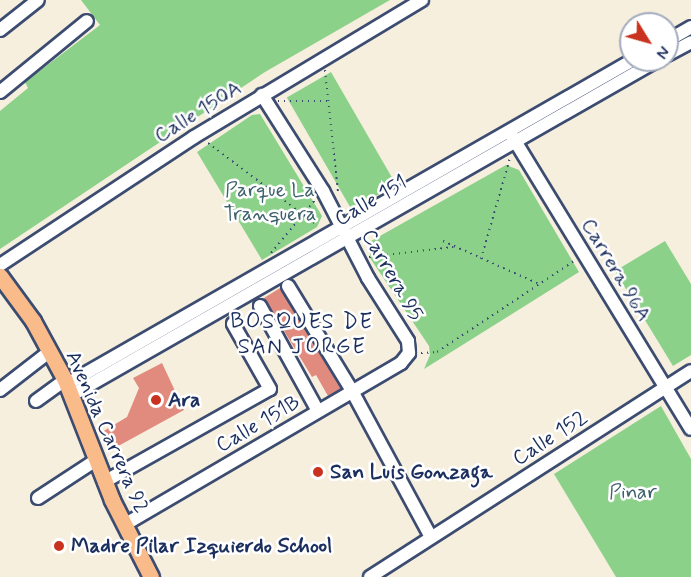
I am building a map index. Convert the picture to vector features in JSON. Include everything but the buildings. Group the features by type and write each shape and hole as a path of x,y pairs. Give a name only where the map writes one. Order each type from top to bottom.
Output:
{"main road":[{"name":"Avenida Carrera 92","path":"0,276 50,352 68,386 104,482 151,577"}],"street":[{"path":"0,30 38,0"},
{"name":"Calle 150A","path":"0,265 197,135 263,98 324,58 422,0"},
{"path":"0,92 87,21"},
{"name":"Calle 151","path":"68,386 344,232 512,135 619,69"},
{"name":"Calle 151","path":"512,135 635,72"},
{"name":"Carrera 95","path":"263,98 322,191 357,258 408,341 409,353"},
{"name":"Carrera 96A","path":"512,135 691,429"},
{"name":"Calle 151","path":"68,386 328,234 344,232"},
{"path":"288,286 352,392 431,537"},
{"path":"260,306 318,411"},
{"path":"104,482 270,389 233,324"},
{"path":"0,390 50,352"},
{"name":"Calle 151B","path":"124,525 401,363 409,353"},
{"name":"Calle 152","path":"370,577 691,371"},
{"path":"36,401 68,386"},
{"path":"38,498 96,460"}],"path":[{"path":"324,58 339,203"},
{"path":"263,98 329,101"},
{"path":"197,135 328,234"},
{"path":"482,259 512,135"},
{"path":"266,260 322,191"},
{"path":"443,241 539,284"},
{"path":"357,258 456,247"},
{"path":"409,353 437,352 584,255"}],"green space":[{"path":"81,0 390,0 265,72 0,249 0,111 28,88 25,82 100,25"},
{"path":"331,72 396,185 352,210 287,98"},
{"name":"Parque La Tranquera","path":"260,114 322,216 317,227 262,260 197,152 252,115"},
{"path":"506,165 519,170 579,272 424,369 430,355 429,346 370,258 371,241"},
{"path":"665,241 691,284 691,355 673,366 615,271"},
{"name":"Pinar","path":"661,406 691,459 691,577 616,577 554,474"}],"place":[{"name":"Ara","path":"156,400"},
{"name":"San Luis Gonzaga","path":"318,472"},
{"name":"Madre Pilar Izquierdo School","path":"59,546"}],"district":[{"name":"BOSQUES DE SAN JORGE","path":"302,334"}]}
